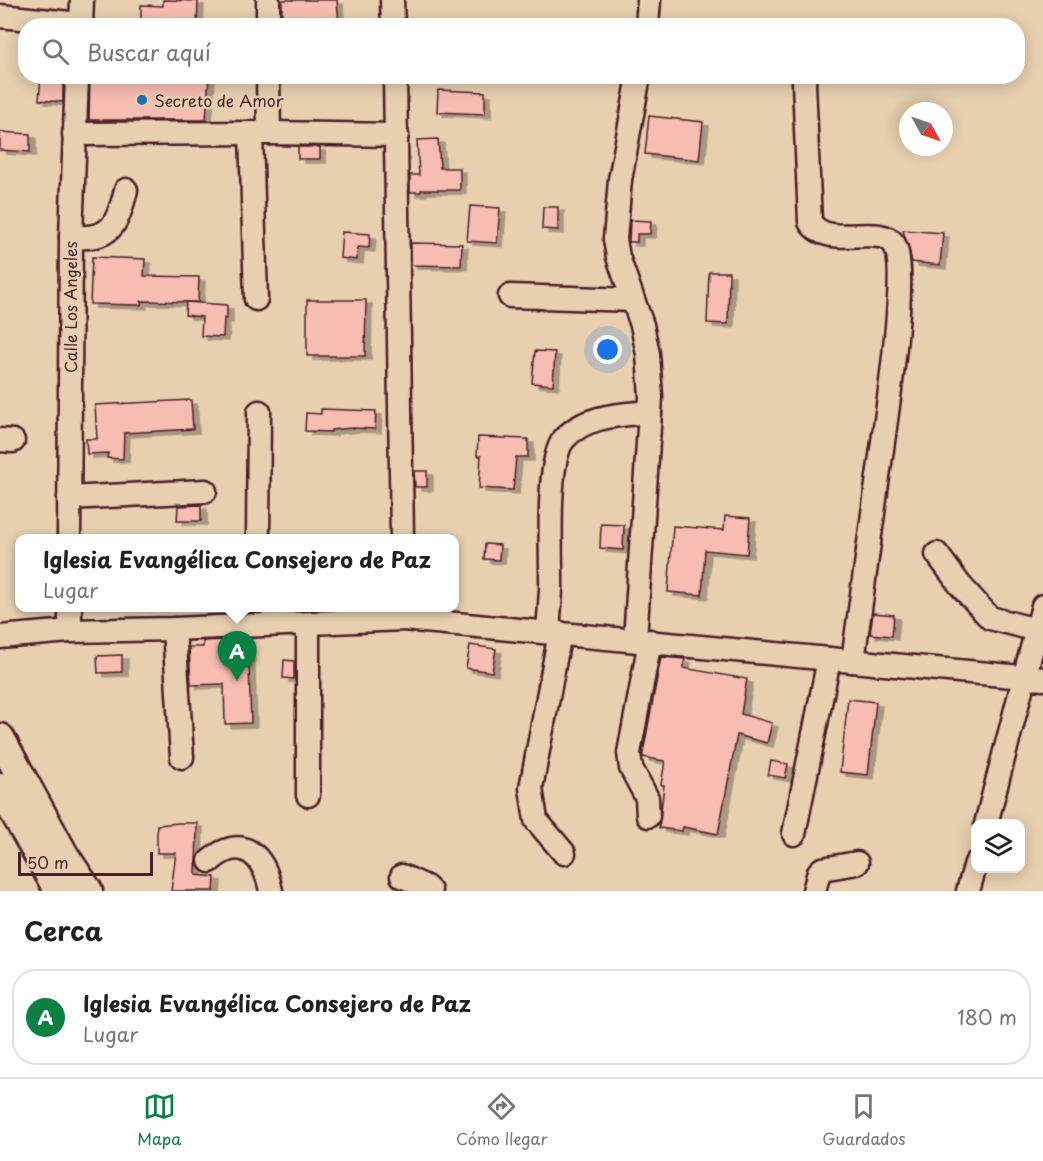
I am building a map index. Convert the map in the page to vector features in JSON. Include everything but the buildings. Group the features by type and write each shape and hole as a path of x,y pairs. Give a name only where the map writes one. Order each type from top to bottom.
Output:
{"main road":[{"path":"0,738 64,855 88,891"},
{"path":"0,787 59,891"}],"street":[{"path":"81,18 82,0"},
{"path":"268,0 268,18"},
{"path":"392,0 393,18"},
{"path":"648,18 650,0"},
{"path":"0,16 18,18"},
{"name":"Calle Los Angeles","path":"69,534 71,237 77,84"},
{"path":"256,299 260,133 267,84"},
{"path":"395,84 402,534"},
{"path":"638,84 620,180 615,239 618,257 642,325 648,354 650,412 643,641 629,753 631,768 647,798 648,816"},
{"path":"804,84 810,222 820,232 837,236 886,238 894,244 900,265 895,352 853,661"},
{"path":"74,134 397,135"},
{"path":"71,237 100,236 112,229 121,212 126,190"},
{"path":"510,296 633,300"},
{"path":"258,534 259,412"},
{"path":"564,853 536,820 531,788 554,633 551,590 554,466 563,440 581,426 603,417 650,412"},
{"path":"69,498 205,491"},
{"path":"937,554 960,585 990,618 1037,630"},
{"path":"988,819 1034,678 1037,630 1043,606"},
{"path":"70,612 70,631"},
{"path":"0,637 70,631 174,629 258,616 308,624 403,613 554,633 1034,678"},
{"path":"308,624 308,795"},
{"path":"174,629 182,757"},
{"path":"794,834 829,659"},
{"path":"210,861 223,850 237,848 251,852 260,863 271,891"},
{"path":"814,891 822,869 856,863"},
{"path":"968,891 972,873"},
{"path":"402,876 430,891"}],"place":[{"name":"Secreto de Amor","path":"142,100"},
{"name":"Iglesia Evangélica Consejero de Paz","path":"237,681"}]}
